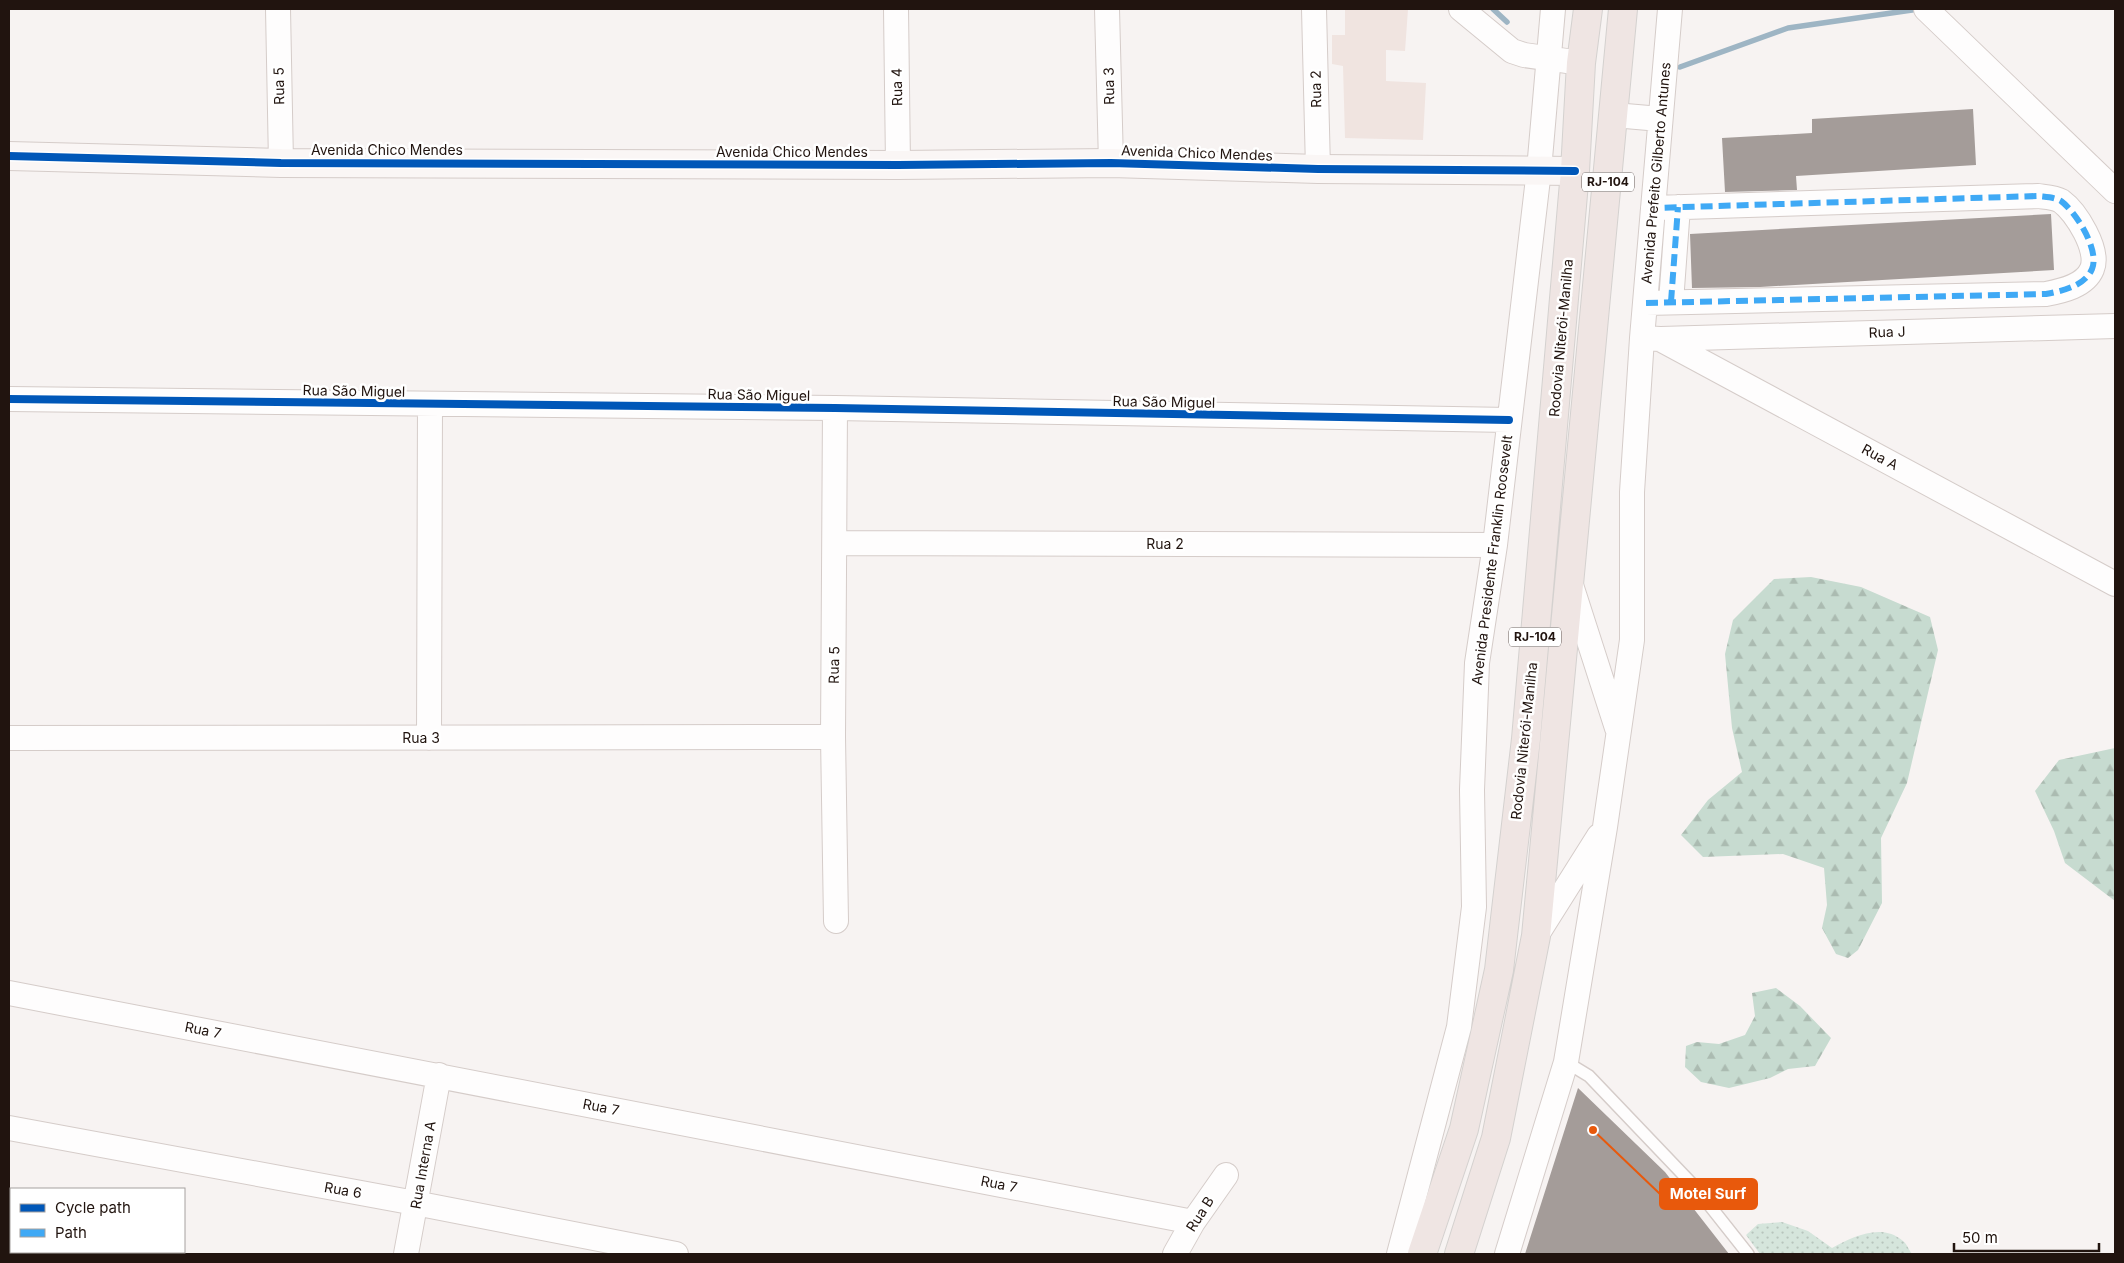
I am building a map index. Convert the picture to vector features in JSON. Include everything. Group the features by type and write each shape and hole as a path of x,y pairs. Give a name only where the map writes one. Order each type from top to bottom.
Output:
{"highway":[{"name":"Rodovia Niterói-Manilha","path":"1422,1254 1464,1129 1499,970 1526,739 1575,172 1581,63 1588,9"},
{"name":"RJ-104","path":"1458,1254 1496,1138 1536,936 1623,9"}],"street":[{"name":"Rua 5","path":"278,9 281,162"},
{"name":"Rua 4","path":"896,9 898,165"},
{"name":"Rua 3","path":"1107,9 1110,163"},
{"name":"Rua 2","path":"1314,9 1318,169"},
{"path":"1461,9 1512,51 1524,55 1581,63"},
{"name":"Avenida Presidente Franklin Roosevelt","path":"1400,1254 1459,1027 1474,907 1472,790 1477,663 1495,545 1539,170 1553,9"},
{"name":"Avenida Prefeito Gilberto Antunes","path":"1507,1254 1566,1062 1605,827 1632,640 1632,492 1651,339 1646,303 1652,208 1670,9"},
{"path":"1927,10 2115,191"},
{"path":"1614,116 1660,119"},
{"name":"Avenida Chico Mendes","path":"9,156 281,162 898,165 1110,163 1318,169 1539,170 1575,172"},
{"path":"1646,303 2046,294 2064,290 2084,278 2092,270 2094,258 2091,244 2080,223 2061,202 2038,196 1652,208"},
{"path":"1671,302 1678,207"},
{"name":"Rua J","path":"1651,339 2115,326"},
{"name":"Rua A","path":"1651,339 2115,584"},
{"name":"Rua São Miguel","path":"9,399 835,408 1509,420"},
{"path":"429,738 430,404"},
{"name":"Rua 5","path":"835,408 833,737 836,922"},
{"name":"Rua 2","path":"835,543 1495,545"},
{"path":"1570,581 1619,735"},
{"name":"Rua 3","path":"9,738 833,737"},
{"path":"1536,936 1605,827"},
{"path":"1474,907 1505,913"},
{"name":"Rua 7","path":"9,993 1193,1222"},
{"name":"Rua Interna A","path":"406,1254 439,1075"},
{"name":"Rua 6","path":"9,1128 415,1203 676,1254"},
{"name":"Rua B","path":"1175,1254 1193,1222 1226,1175"}],"lane":[{"path":"1566,1062 1589,1076 1695,1187 1748,1254"}],"shaded area":[{"path":"1345,9 1408,9 1405,51 1386,50 1386,81 1426,83 1423,140 1345,138 1343,66 1332,64 1332,35 1345,35"},
{"path":"1782,1222 1808,1231 1832,1248 1867,1233 1877,1232 1895,1235 1907,1245 1912,1254 1760,1254 1746,1235 1758,1224"}],"green space":[{"path":"1811,577 1861,587 1930,617 1938,650 1907,783 1881,838 1882,903 1858,950 1848,958 1836,954 1822,928 1827,905 1824,868 1783,854 1703,857 1681,835 1708,800 1742,772 1732,728 1725,654 1733,620 1774,579"},
{"path":"2115,748 2115,901 2065,863 2054,831 2035,791 2059,760"},
{"path":"1776,988 1800,1006 1831,1038 1815,1066 1788,1069 1770,1078 1729,1088 1701,1082 1685,1067 1686,1046 1697,1042 1719,1044 1745,1035 1755,1016 1752,993"}],"building":[{"path":"1973,109 1976,165 1796,176 1797,190 1725,192 1722,138 1812,133 1812,119"},
{"path":"2051,214 2054,270 1760,287 1692,288 1690,234"},
{"path":"1578,1088 1665,1172 1729,1254 1525,1254"}],"waterway":[{"path":"1493,9 1507,22"},
{"path":"1680,67 1788,28 1919,9"}],"marked path":[{"path":"1646,303 2046,294 2079,284 2089,275 2094,261 2090,242 2080,222 2061,201 2047,197 1653,208"},
{"path":"1671,302 1678,207"}],"cycle path":[{"path":"9,156 281,163 898,165 1111,163 1318,169 1575,171"},
{"path":"9,399 835,408 1509,420"}],"place":[{"name":"Motel Surf","path":"1593,1130"}]}
